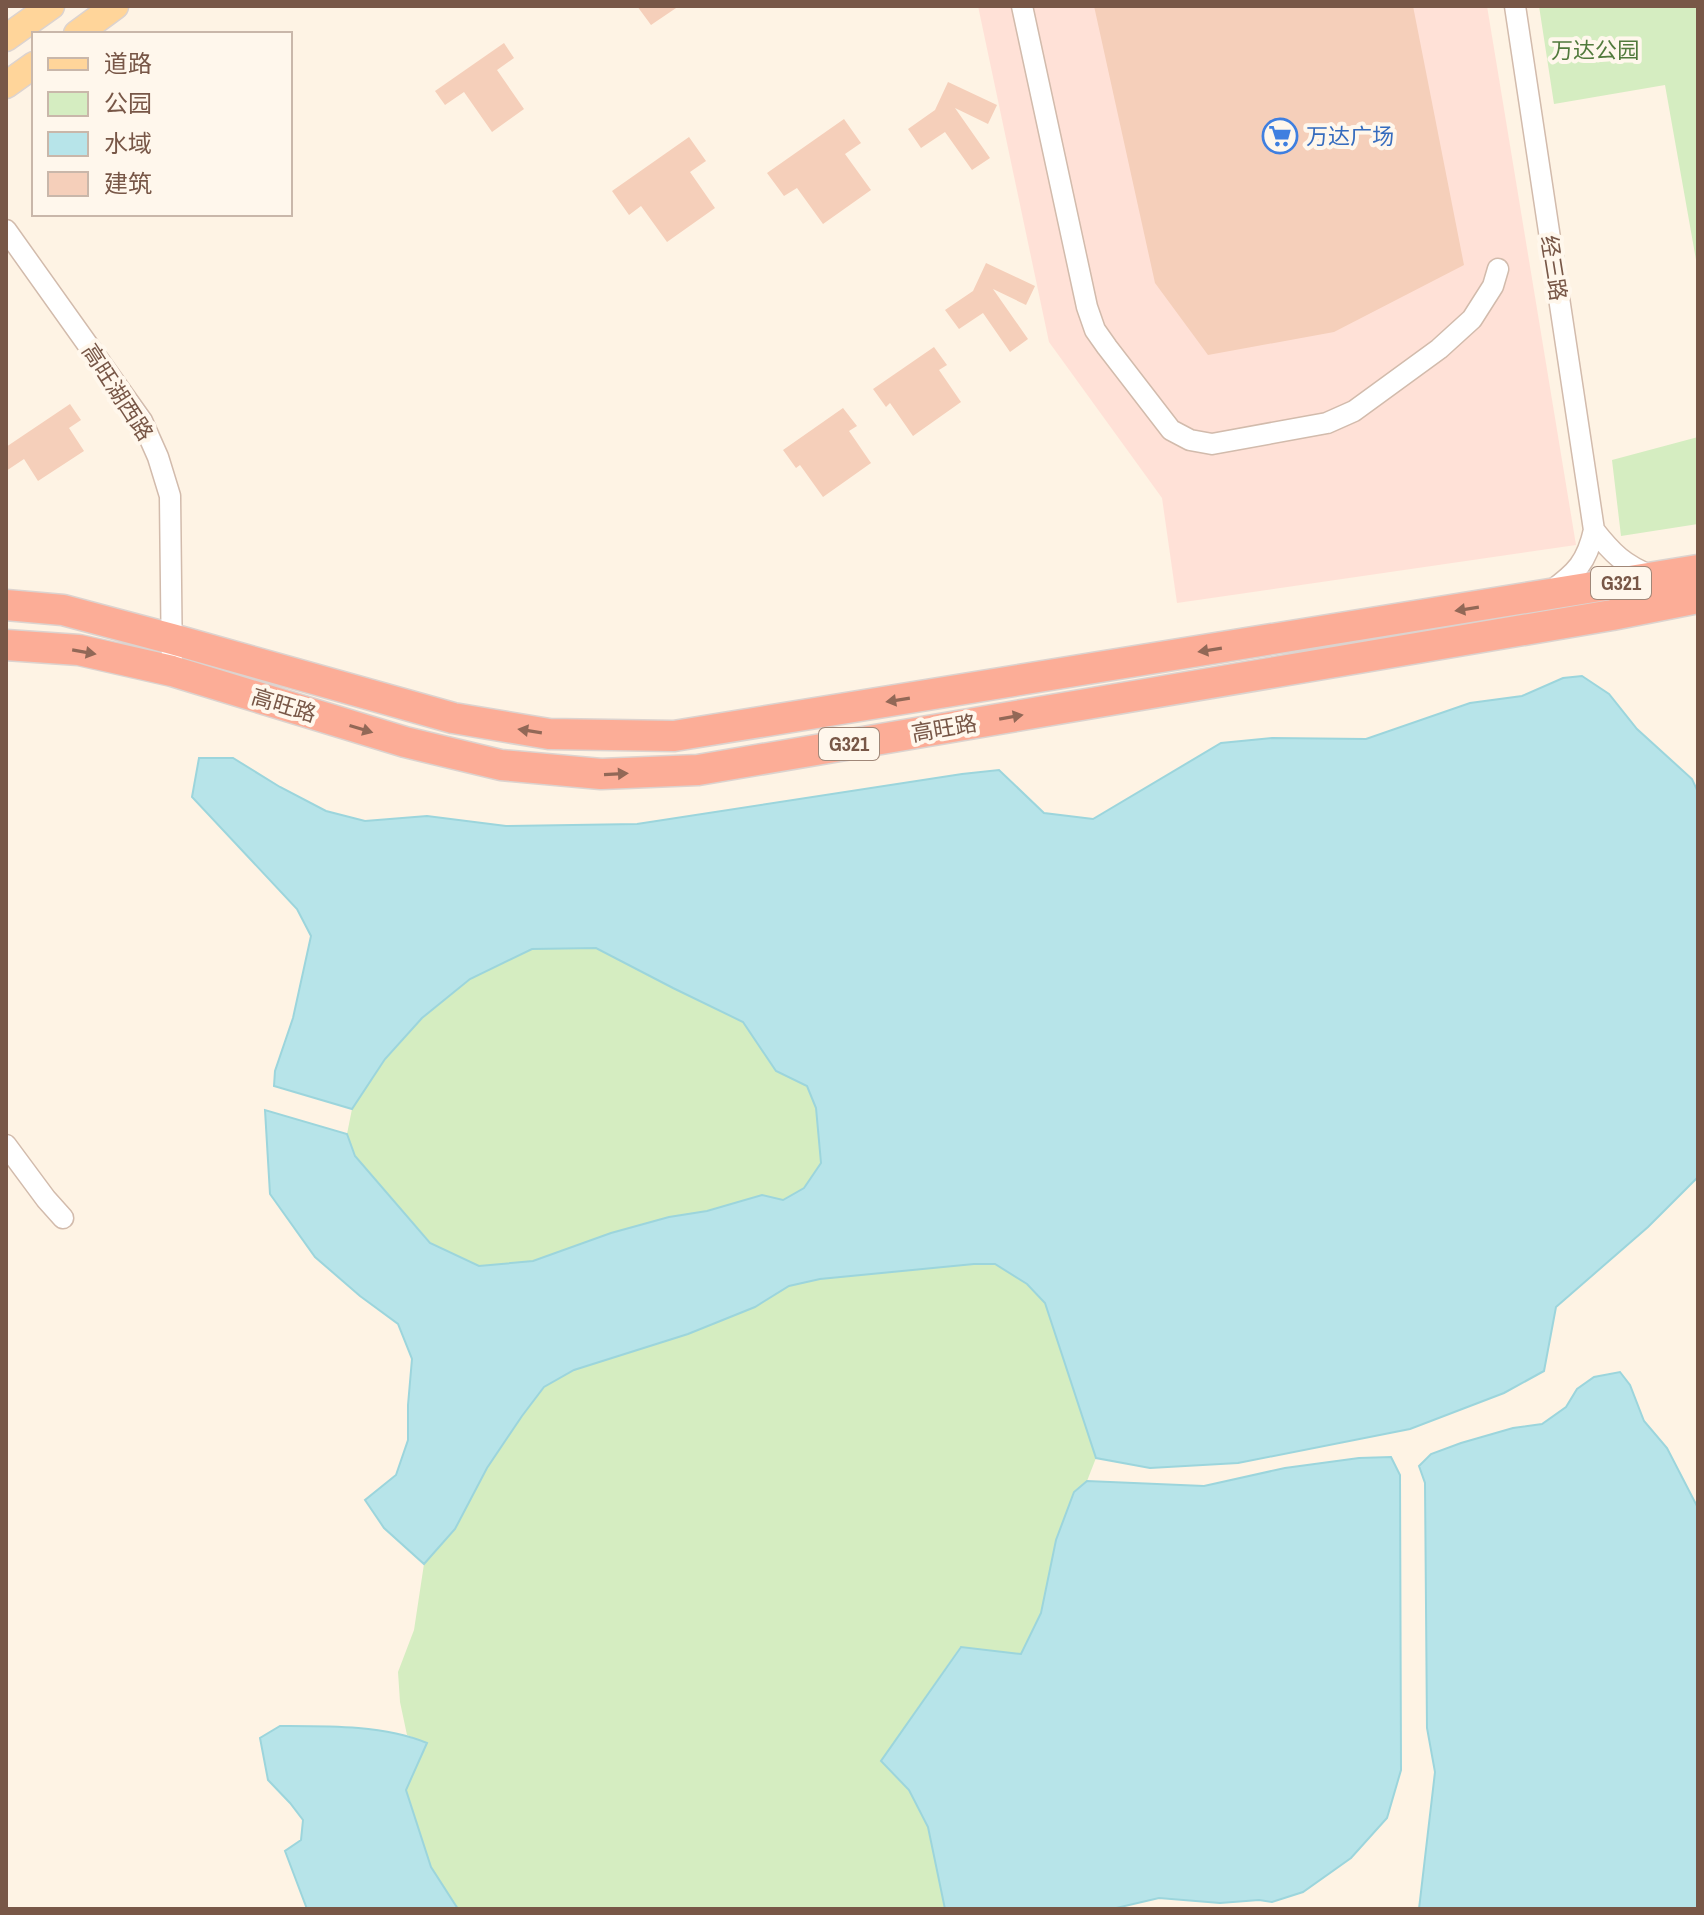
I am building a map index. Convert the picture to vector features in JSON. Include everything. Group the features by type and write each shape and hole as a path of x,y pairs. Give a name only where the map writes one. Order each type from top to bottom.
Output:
{"highway":[{"name":"高旺路","path":"6,605 63,610 453,718 549,734 674,736 1698,570"},
{"name":"高旺路","path":"6,645 79,650 172,671 405,742 501,765 601,774 698,770 1698,598"}],"main road":[{"path":"6,38 51,6"},
{"path":"80,32 115,6"},
{"path":"6,85 32,66"}],"street":[{"path":"1022,6 1087,307 1095,330 1171,430 1190,440 1212,444 1327,423 1354,411 1439,349 1472,319 1493,286 1498,269"},
{"name":"经三路","path":"1515,6 1594,530"},
{"name":"高旺湖西路","path":"6,230 142,421 158,457 170,496 172,671"},
{"path":"1594,530 1623,562 1656,577"},
{"path":"1544,596 1578,570 1586,557 1594,530"},
{"path":"6,1145 63,1218"}],"shaded area":[{"path":"978,6 1487,6 1576,545 1177,603 1162,498 1049,342"}],"green space":[{"name":"万达公园","path":"1539,6 1698,6 1698,271 1665,85 1554,104"},
{"path":"1698,437 1698,524 1621,536 1612,460"},
{"path":"596,947 743,1022 776,1071 807,1086 816,1108 821,1163 804,1188 783,1200 762,1195 611,1233 533,1261 479,1266 431,1243 354,1156 347,1134 352,1109 385,1059 422,1018 470,979 532,949"},
{"path":"995,1264 1027,1284 1045,1303 1096,1458 1087,1481 1074,1492 1056,1540 1041,1613 1021,1654 960,1647 881,1761 909,1790 928,1827 945,1909 458,1909 431,1867 406,1789 427,1743 407,1735 398,1672 414,1630 424,1564 455,1529 487,1468 544,1387 574,1370 688,1334 755,1307 789,1286 820,1279"}],"water":[{"path":"1582,676 1609,694 1637,729 1692,779 1698,792 1698,1177 1648,1227 1556,1307 1544,1371 1504,1393 1410,1429 1238,1463 1150,1468 1096,1458 1045,1303 1027,1284 995,1264 820,1279 789,1286 755,1307 688,1334 574,1370 544,1387 487,1468 455,1529 424,1564 384,1528 365,1500 396,1475 408,1440 412,1359 398,1324 315,1257 270,1194 265,1110 347,1134 355,1156 430,1243 479,1266 533,1261 611,1233 762,1195 783,1200 804,1188 821,1163 816,1108 807,1086 776,1071 743,1022 596,948 532,949 470,979 422,1018 385,1059 352,1109 274,1086 275,1071 293,1018 311,936 297,909 192,797 199,758 233,758 326,811 365,821 427,816 506,826 637,824 999,770 1044,813 1093,819 1221,743 1272,738 1366,739 1470,703 1522,696 1563,678"},
{"path":"1620,1372 1630,1385 1644,1421 1667,1448 1698,1508 1698,1909 1419,1909 1435,1772 1427,1728 1425,1483 1419,1466 1431,1454 1461,1443 1513,1428 1542,1424 1566,1407 1577,1389 1594,1377"},
{"path":"1391,1457 1400,1475 1401,1770 1387,1818 1351,1858 1303,1892 1272,1902 1220,1903 1159,1898 1112,1909 945,1909 928,1827 909,1790 881,1761 961,1647 1021,1654 1041,1613 1056,1540 1074,1492 1087,1481 1204,1486 1285,1468"},
{"path":"280,1726 374,1730 427,1743 406,1790 431,1867 458,1909 307,1909 285,1851 301,1840 303,1820 268,1780 260,1738"}],"building":[{"path":"637,6 679,6 651,25"},
{"name":"万达广场","path":"1094,6 1413,6 1464,265 1334,332 1208,355 1155,283"},
{"path":"504,43 514,58 497,70 524,109 492,132 464,92 445,105 435,91"},
{"path":"948,82 997,105 988,124 955,108 990,158 972,170 945,132 921,148 908,129 935,110"},
{"path":"844,119 861,143 845,154 871,190 823,224 797,188 784,196 767,173"},
{"path":"689,137 706,161 690,172 715,208 667,242 641,206 629,215 612,191"},
{"path":"986,263 1035,286 1026,305 993,289 1028,339 1010,352 983,313 959,329 945,310 973,291"},
{"path":"934,347 947,365 939,370 961,402 913,436 890,403 886,407 873,389"},
{"path":"70,404 81,420 69,428 84,451 38,481 24,459 6,471 6,447"},
{"path":"843,408 857,426 849,431 871,463 823,497 800,465 796,468 783,450"}],"place":[{"name":"万达广场","path":"1280,136"}]}
